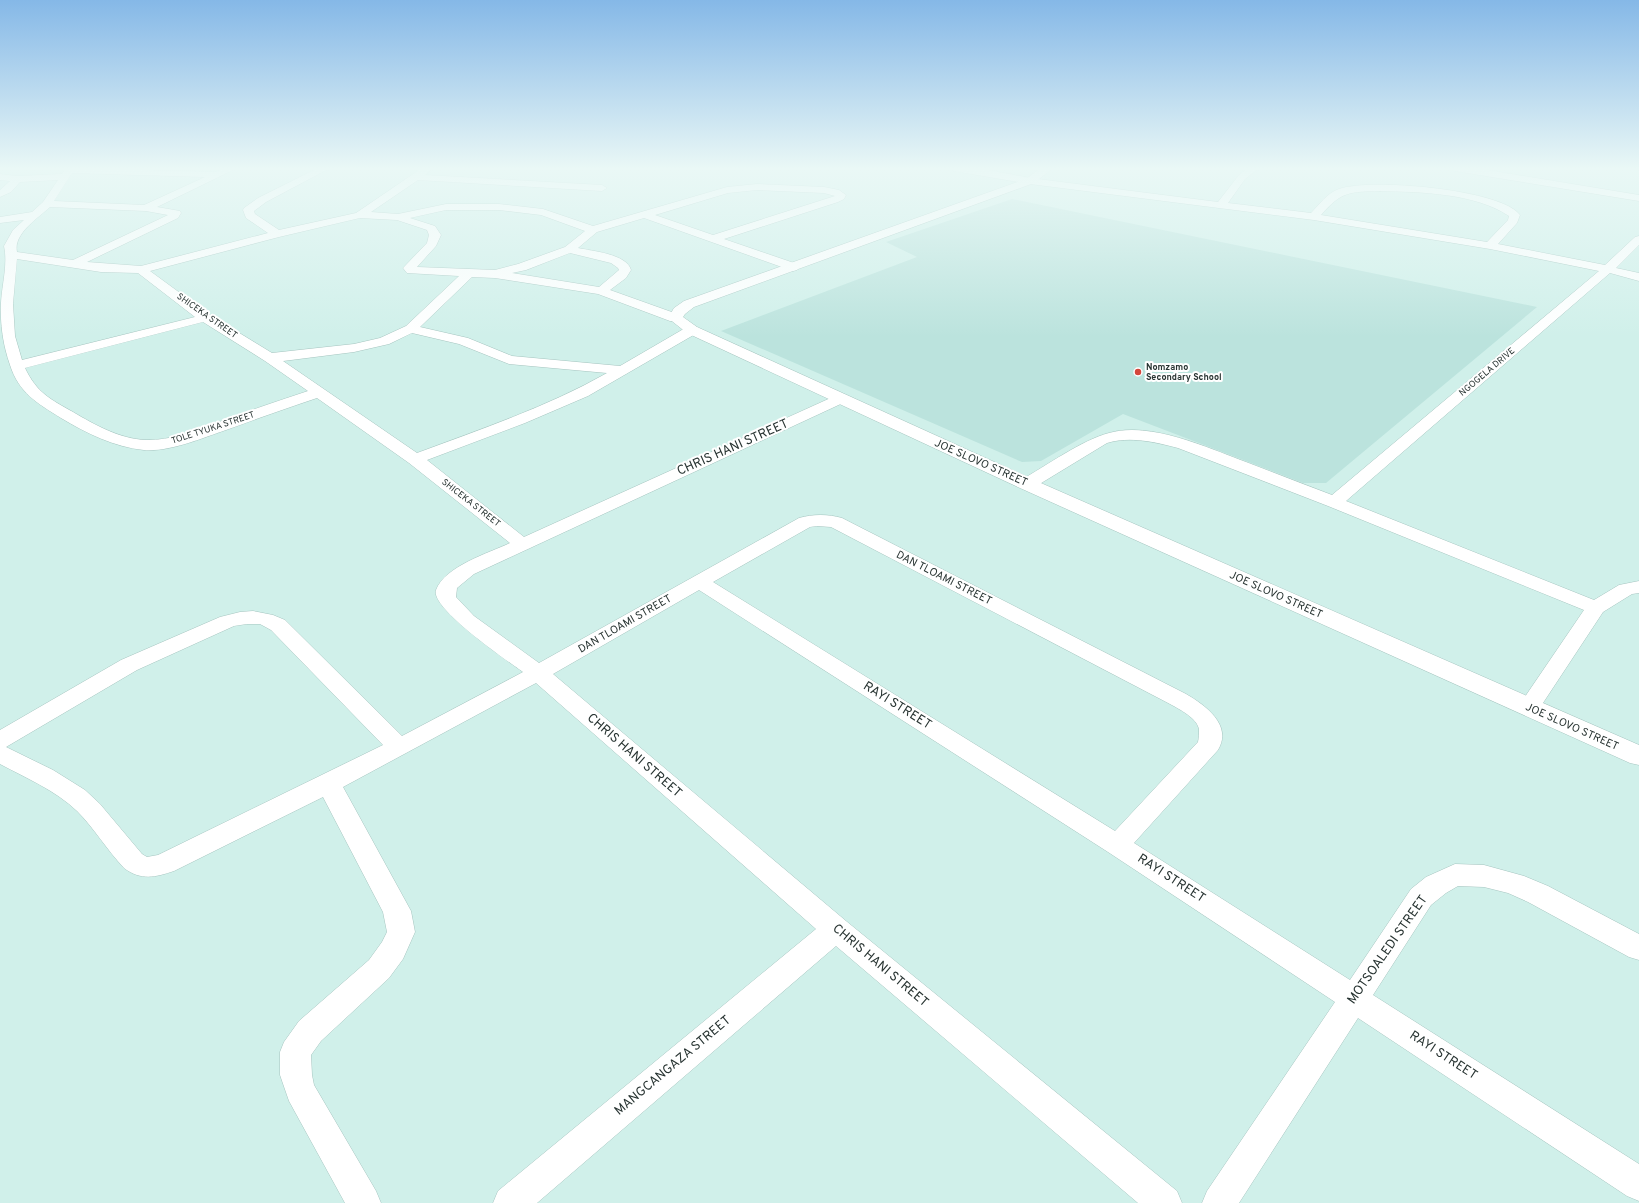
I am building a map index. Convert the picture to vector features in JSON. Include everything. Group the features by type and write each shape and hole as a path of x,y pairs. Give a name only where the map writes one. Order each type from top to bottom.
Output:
{"street":[{"path":"0,239 14,237 25,224"},
{"path":"75,264 157,224"},
{"path":"262,224 277,234"},
{"path":"12,255 101,268 141,270 320,224"},
{"path":"419,224 431,228 436,235 432,244 409,268 410,269 495,274 601,291 675,318 679,311 689,304 911,224"},
{"path":"577,224 593,230"},
{"path":"495,274 522,267 569,249 593,230 613,224"},
{"path":"671,224 793,267"},
{"path":"712,239 758,224"},
{"path":"1357,224 1490,246 1608,269 1639,277"},
{"path":"1490,246 1510,224"},
{"name":"TOLE TYUKA STREET","path":"14,237 10,246 12,255 4,284 3,320 17,366 26,385 47,403 80,423 112,438 144,445 158,445 187,438 319,392"},
{"name":"NGOGELA DRIVE","path":"1334,502 1608,269 1639,239"},
{"path":"569,249 615,260 624,266 625,270 622,275 601,291"},
{"name":"SHICEKA STREET","path":"141,270 205,318 270,358 415,459 522,544"},
{"path":"270,358 368,346 384,341 411,328 469,273"},
{"path":"17,366 205,318"},
{"name":"JOE SLOVO STREET","path":"675,318 692,330 1027,484 1639,756"},
{"path":"411,328 463,341 509,360 621,370"},
{"path":"415,459 549,408 583,393 692,330"},
{"name":"CHRIS HANI STREET","path":"840,399 467,570 453,580 445,593 446,598 467,620 538,673 836,929 1165,1203"},
{"path":"1027,484 1102,440 1114,436 1134,435 1155,437 1184,444 1334,502 1596,608"},
{"name":"DAN TLOAMI STREET","path":"0,754 64,789 83,803 100,819 127,855 140,866 145,868 165,864 329,784 538,673 805,522 816,520 836,522 1193,708 1203,717 1210,728 1210,744 1118,845"},
{"name":"RAYI STREET","path":"699,582 1118,845 1354,998 1544,1124 1639,1184"},
{"path":"1529,707 1596,608 1626,589 1639,586"},
{"path":"0,741 100,682 143,659 227,621 253,617 264,618 278,625 399,747"},
{"path":"329,784 397,911 401,932 393,950 378,969 310,1031 295,1052 296,1075 300,1090 364,1203"},
{"name":"MOTSOALEDI STREET","path":"1219,1203 1422,897 1436,886 1455,875 1484,876 1514,884 1538,894 1639,948"},
{"name":"MANGCANGAZA STREET","path":"510,1203 836,929"}],"shaded area":[{"name":"Nomzamo Secondary School","path":"938,224 1134,224 1537,307 1326,483 1303,483 1123,414 1041,461 1022,462 721,331 917,257 886,242"}],"place":[{"name":"Nomzamo Secondary School","path":"1138,372"}]}
